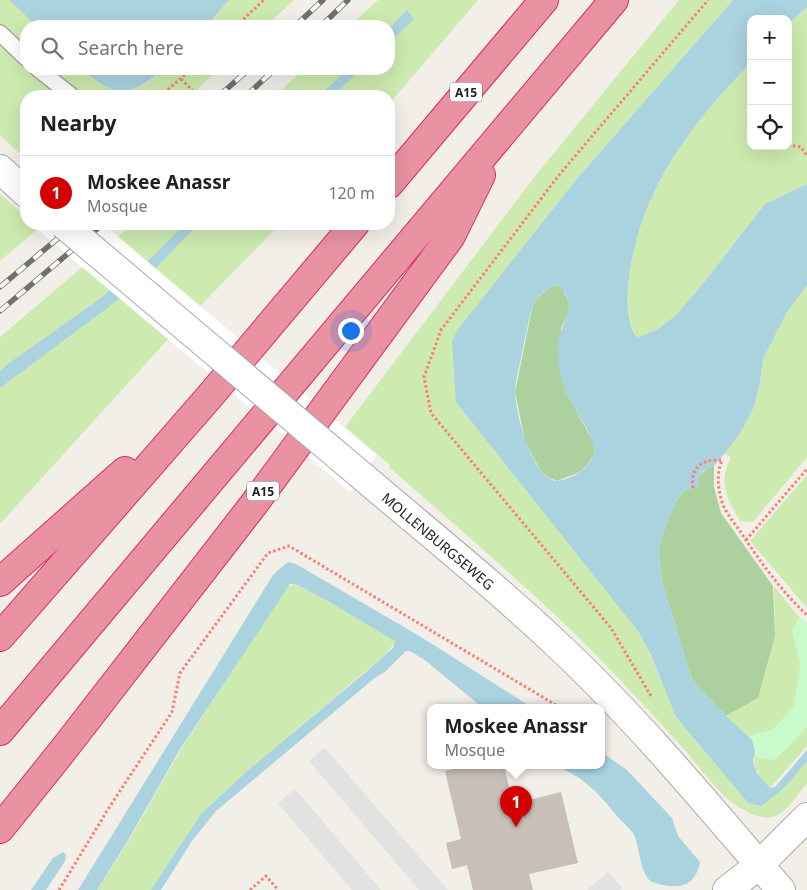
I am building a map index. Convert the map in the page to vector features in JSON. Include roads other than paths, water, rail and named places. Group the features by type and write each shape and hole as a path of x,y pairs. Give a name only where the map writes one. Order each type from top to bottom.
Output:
{"highway":[{"name":"A15","path":"395,177 544,0"},
{"name":"A15","path":"0,731 614,0"},
{"name":"A15","path":"0,829 64,750 254,504 451,236 500,136"},
{"path":"0,637 210,396 350,230"},
{"path":"0,582 210,396"}],"street":[{"path":"0,169 20,187"},
{"name":"MOLLENBURGSEWEG","path":"70,230 501,594 566,653 621,708 782,890"},
{"path":"727,890 759,865 807,817"}],"lane":[{"path":"0,33 20,52"},
{"path":"46,75 64,90"}],"water":[{"path":"9,0 229,0 211,20 31,20"},
{"path":"733,0 807,0 807,7 792,20 792,15 747,15 747,67 709,108 690,132 658,184 636,241 630,271 628,295 628,311 635,335 639,337 658,329 676,315 701,286 765,204 807,184 807,285 787,312 763,359 754,407 744,426 734,442 714,466 703,471 698,480 700,487 686,489 677,499 665,527 658,551 664,589 692,680 752,740 755,751 753,761 757,773 770,788 775,787 807,750 807,761 785,787 762,806 748,803 676,717 650,653 638,631 456,402 452,341 458,329 575,181","holes":["557,285 565,292 569,307 559,338 560,371 567,395 592,439 594,453 589,463 581,471 557,481 548,478 540,470 533,458 518,415 515,389 533,304 543,292"]},
{"path":"407,10 414,19 395,37 395,23"},
{"path":"89,75 156,75 141,85 128,90 114,90"},
{"path":"342,75 355,75 339,90 325,90"},
{"path":"179,230 192,230 156,268 106,309 0,388 0,371 9,363 98,300 148,261"},
{"path":"289,562 296,564 421,637 527,704 478,704 426,661 410,651 406,651 386,671 376,677 216,811 192,841 161,890 151,890 201,814 247,771 393,648 395,641 326,600 295,584 290,584 179,751 97,890 78,890 273,575"},
{"path":"605,755 627,770 672,818 678,836 700,862 694,878 683,885 676,886 652,882 642,866 633,833 592,788 564,769 605,769"},
{"path":"63,852 66,855 65,861 46,890 31,890 53,858"}],"railway":[{"path":"301,20 323,0"},
{"path":"327,20 348,0"},
{"path":"226,90 242,75"},
{"path":"252,90 269,75"},
{"path":"0,287 68,230"},
{"path":"0,311 96,230"}],"place":[{"name":"Moskee Anassr","path":"516,827"}]}
